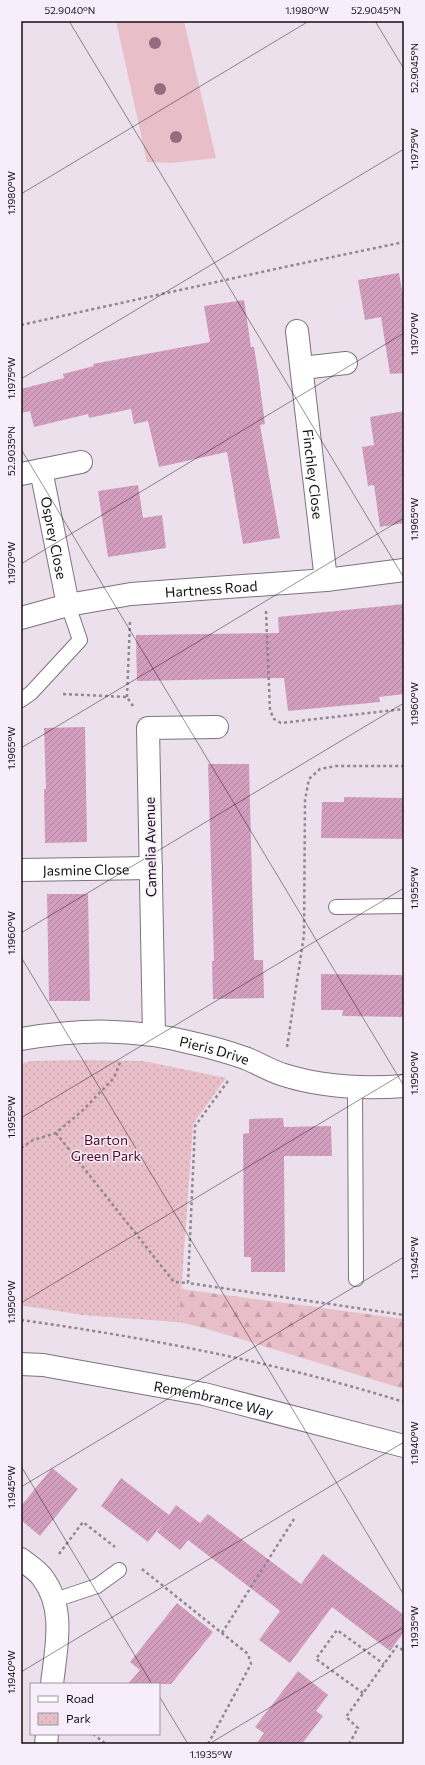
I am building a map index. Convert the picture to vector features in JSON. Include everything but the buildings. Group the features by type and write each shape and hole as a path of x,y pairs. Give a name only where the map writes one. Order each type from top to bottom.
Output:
{"main road":[{"name":"Finchley Close","path":"297,331 326,580"},
{"path":"302,368 346,363"},
{"name":"Osprey Close","path":"68,605 31,472 81,462"},
{"name":"Hartness Road","path":"21,618 68,605 132,594 326,580 404,570"},
{"path":"148,728 217,727"},
{"name":"Camelia Avenue","path":"148,728 154,1035"},
{"name":"Jasmine Close","path":"21,870 151,868"},
{"name":"Pieris Drive","path":"21,1039 53,1034 89,1031 154,1035 192,1043 245,1058 283,1075 305,1081 355,1087 404,1086"},
{"name":"Remembrance Way","path":"21,1364 43,1365 204,1394 404,1446"},
{"path":"21,1559 42,1576 55,1600 58,1626 52,1683"}],"lane":[{"path":"26,696 80,640 68,605"},
{"path":"336,907 404,906"},
{"path":"355,1087 356,1279"},
{"path":"55,1600 97,1586 118,1570"}],"path":[{"path":"21,325 404,242"},
{"path":"265,584 270,710 274,719 281,723 404,709"},
{"path":"132,594 127,697 148,728"},
{"path":"26,696 127,697"},
{"path":"283,1075 304,936 305,800 309,779 320,769 336,766 404,766"},
{"path":"21,1148 33,1140 56,1133 82,1111 114,1078 123,1055 121,1032"},
{"path":"188,1284 195,1126 245,1058"},
{"path":"56,1133 174,1282 404,1315"},
{"path":"21,1320 135,1337 207,1352 340,1383 404,1402"},
{"path":"222,1633 294,1519"},
{"path":"42,1576 83,1522 117,1548"},
{"path":"139,1566 248,1654 251,1664 208,1744"},
{"path":"363,1693 316,1659 336,1630 384,1664"},
{"path":"349,1744 358,1728 346,1717 397,1646 404,1651"},
{"path":"94,1735 106,1744"}],"green space":[{"path":"116,21 184,21 216,158 172,163 147,162"},
{"name":"Barton Green Park","path":"32,1061 143,1061 226,1078 193,1124 179,1322 84,1315 21,1305 21,1064"},
{"path":"21,1247 46,1257 188,1290 404,1319 404,1389 204,1328 179,1322 84,1315 21,1305"}]}
